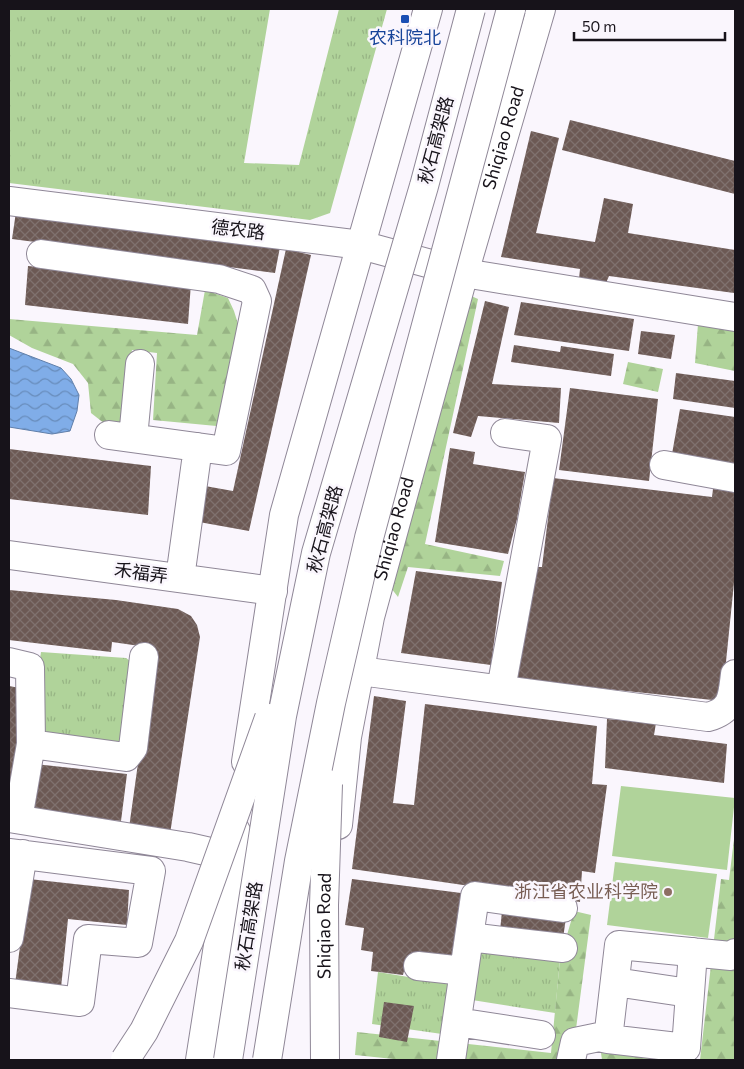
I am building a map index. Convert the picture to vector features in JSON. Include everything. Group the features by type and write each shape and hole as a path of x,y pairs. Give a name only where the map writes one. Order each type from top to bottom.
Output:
{"main road":[{"path":"200,1060 284,515 428,9"},
{"name":"秋石高架路","path":"228,1060 282,716 316,553 424,186 470,9"},
{"path":"267,1060 300,861 331,703 369,538 511,9"},
{"name":"Shiqiao Road","path":"312,1060 347,737 370,617 464,273 541,9"},
{"name":"德农路","path":"9,201 361,245 464,273 735,317"},
{"path":"41,254 220,279 252,290 257,301 226,451 121,437 140,364"},
{"path":"500,689 547,439 505,433"},
{"path":"180,578 198,447"},
{"path":"664,465 735,478"},
{"name":"禾福弄","path":"9,556 273,591"},
{"path":"125,1060 144,1031 189,941 298,636"},
{"path":"31,744 126,757 133,748 144,658"},
{"path":"9,662 30,668 31,744 14,819 188,847 232,857"},
{"path":"360,671 708,717 720,714 732,700 735,674"},
{"path":"325,1060 324,905 331,703"},
{"path":"9,938 16,853 151,870 138,943 88,939 80,1002 9,993"},
{"path":"451,1060 475,896 563,908"},
{"path":"469,937 563,948"},
{"path":"608,1039 619,945 731,956 735,953"},
{"path":"571,1060 575,1042 599,1037 686,1048 693,952"},
{"path":"418,966 464,971"},
{"path":"615,982 689,993"},
{"path":"457,1022 541,1035"}],"green space":[{"path":"9,9 270,9 244,163 299,165 339,9 387,9 330,213 310,220 9,183"},
{"path":"205,290 228,298 239,327 227,427 153,420 157,353 132,350 121,426 105,424 91,413 88,383 73,364 32,348 9,335 9,319 197,335"},
{"path":"469,295 478,299 425,544 504,561 500,576 408,567 398,597 391,588"},
{"path":"698,324 735,330 735,371 695,363"},
{"path":"628,362 663,369 658,392 623,384"},
{"path":"41,652 126,658 137,666 130,742 48,745 38,722 38,674"},
{"path":"621,786 735,798 727,870 612,856"},
{"path":"735,831 735,1060 700,1060 721,879 729,880"},
{"path":"615,862 717,874 708,938 607,925"},
{"path":"574,911 591,915 576,1029 567,1060 403,1060 355,1055 357,1032 551,1053 560,959"},
{"path":"481,946 560,959 555,1013 472,1000"},
{"path":"378,972 451,984 442,1034 372,1024"},
{"path":"601,1053 673,1060 602,1060"}],"water":[{"path":"9,348 61,368 71,379 79,395 77,411 70,431 52,434 9,427"}],"building":[{"path":"570,120 735,161 735,194 562,150"},
{"path":"531,131 559,138 536,233 595,242 604,198 633,204 628,233 735,250 734,293 609,276 606,283 579,279 580,269 501,257"},
{"path":"16,212 280,247 275,273 12,239"},
{"path":"286,249 311,255 249,531 199,522 205,486 233,491"},
{"path":"28,266 191,283 188,324 25,305"},
{"path":"485,301 509,307 492,384 561,388 559,423 478,416 471,437 453,433"},
{"path":"521,302 634,319 629,351 514,335"},
{"path":"641,331 675,335 671,359 638,354"},
{"path":"514,345 560,352 561,346 614,354 611,376 511,362"},
{"path":"676,373 735,381 735,408 673,399"},
{"path":"570,388 658,399 649,481 559,470"},
{"path":"680,409 735,417 735,464 672,454"},
{"path":"450,448 475,452 473,464 525,472 517,519 508,554 435,542"},
{"path":"9,449 151,466 148,515 9,499"},
{"path":"553,478 712,497 713,489 735,492 735,573 722,701 540,682 514,677 533,567 542,567"},
{"path":"416,571 502,582 491,665 401,653"},
{"path":"9,590 116,600 178,609 191,616 197,625 200,637 170,834 129,828 154,648 112,642 111,652 9,640"},
{"path":"9,686 25,689 9,808"},
{"path":"374,696 406,701 393,803 414,805 425,704 597,726 592,784 607,785 595,873 582,871 580,902 352,869"},
{"path":"607,719 656,723 654,735 727,744 724,783 605,768"},
{"path":"35,764 127,774 121,821 29,811"},
{"path":"29,879 129,890 127,925 68,919 61,988 15,984"},
{"path":"352,879 461,893 451,961 408,955 403,975 371,971 373,952 361,950 364,928 345,925"},
{"path":"502,911 566,918 563,938 500,931"},
{"path":"384,1002 414,1006 407,1042 379,1037"}],"place":[{"name":"农科院北","path":"405,19"},
{"name":"浙江省农业科学院","path":"668,892"}]}
